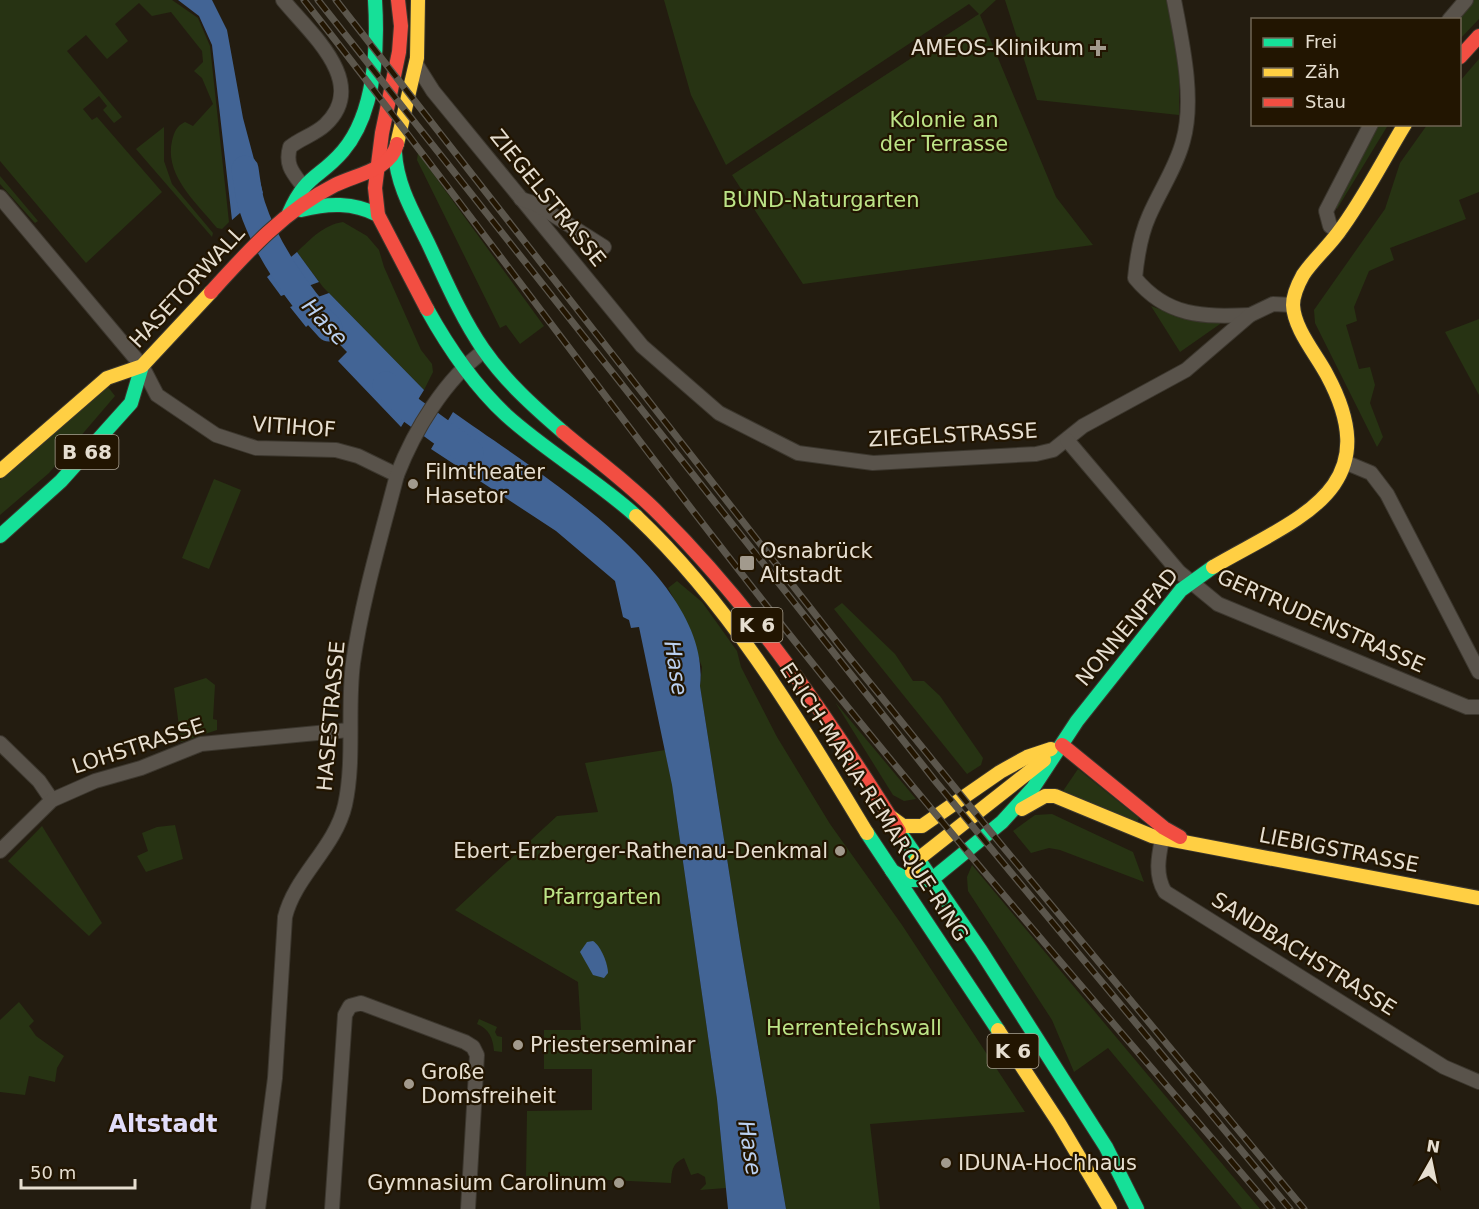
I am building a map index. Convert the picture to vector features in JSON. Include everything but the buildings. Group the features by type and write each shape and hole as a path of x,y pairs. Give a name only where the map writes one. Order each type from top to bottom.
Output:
{"main road":[{"name":"B 68","path":"336,157 353,135 364,107 377,35 375,0"},
{"path":"336,157 365,163 400,45 401,12 398,0"},
{"path":"395,153 416,64 420,22 418,0"},
{"path":"1461,56 1479,36"},
{"path":"1347,463 1349,441 1347,421 1296,320 1293,305 1296,289 1304,274 1339,232 1404,126"},
{"name":"B 68","path":"365,163 386,163 395,153"},
{"name":"ERICH-MARIA-REMARQUE-RING","path":"395,153 396,171 407,200 465,321 483,351 526,400 659,513 698,555 759,628 836,731 917,860 981,951 1106,1147 1137,1209"},
{"name":"HASETORWALL","path":"286,216 302,185 336,157"},
{"name":"HASETORWALL","path":"0,471 106,378 142,366 249,251 286,216 365,163"},
{"name":"ERICH-MARIA-REMARQUE-RING","path":"365,163 395,185 407,200"},
{"name":"ERICH-MARIA-REMARQUE-RING","path":"365,163 378,215 439,331 463,366 478,386 515,423 610,495 648,528 681,562 739,634 788,704 892,871 1029,1075 1110,1209"},
{"path":"286,216 308,208 346,205 369,210 378,215"},
{"name":"B 68","path":"0,536 61,481 131,403 142,366"},
{"name":"NONNENPFAD","path":"931,880 1002,822 1033,788 1084,712 1189,582 1311,511 1328,496 1342,477 1347,463"},
{"path":"888,815 903,826 922,826 1000,772 1027,757 1062,745"},
{"name":"NONNENPFAD","path":"917,860 1011,788 1062,745"},
{"name":"LIEBIGSTRASSE","path":"1062,745 1163,833"},
{"name":"LIEBIGSTRASSE","path":"1002,822 1034,801 1045,796 1055,796 1132,829 1163,833 1190,843 1479,897"},
{"path":"910,898 909,880 917,860"},
{"path":"892,871 909,880 931,880"}],"street":[{"path":"283,0 336,66 342,88 340,102 327,124 290,147 287,157 290,170 302,185"},
{"path":"1451,18 1466,0"},
{"path":"1179,2 1188,121 1178,159 1149,216 1139,244 1135,278 1149,296 1166,306 1184,312 1250,315"},
{"name":"ZIEGELSTRASSE","path":"416,64 433,91 642,346 719,413 798,453 873,463 1036,454 1053,450 1083,426 1186,370 1250,315 1273,304 1293,305"},
{"path":"1339,232 1330,226 1326,211 1370,126"},
{"name":"VITIHOF","path":"0,197 142,366 157,395 216,435 256,448 336,450 358,456 397,475"},
{"path":"519,198 536,204 604,247"},
{"name":"HASESTRASSE","path":"258,1209 275,1078 285,917 293,895 330,842 345,806 352,673 359,628 397,475 438,400 463,366 483,351"},
{"name":"GERTRUDENSTRASSE","path":"1067,440 1189,582 1218,603 1467,707 1479,707"},
{"path":"1347,463 1371,473 1387,494 1479,672"},
{"name":"LOHSTRASSE","path":"0,851 52,800 66,792 141,768 201,744 349,730"},
{"path":"0,742 39,782 52,800"},
{"name":"SANDBACHSTRASSE","path":"1163,833 1158,867 1159,881 1165,892 1444,1067 1479,1082"},
{"path":"332,1209 345,1015 350,1006 361,1003 473,1047 477,1055 468,1209"}],"green space":[{"path":"0,0 172,0 198,18 210,46 229,222 222,229 217,228 184,189 173,166 171,154 172,141 177,128 185,122 193,126 213,104 202,78 194,71 203,62 202,51 171,12 152,16 139,3 115,24 128,41 107,59 86,35 67,51 122,117 114,123 103,110 107,106 99,96 83,109 92,120 97,117 162,192 86,263 0,161"},
{"path":"664,0 996,0 980,15 1056,197 1093,245 803,284 732,175 979,14 969,4 726,165 691,95"},
{"name":"AMEOS-Klinikum","path":"1005,0 1168,0 1179,67 1179,115 1037,100"},
{"path":"1473,0 1479,0 1479,19 1461,38 1461,18 1458,18"},
{"path":"1479,59 1479,192 1459,200 1466,219 1390,248 1394,260 1369,271 1354,307 1357,321 1346,325 1359,369 1370,367 1375,385 1370,403 1383,437 1377,447 1315,323 1314,310 1385,209 1400,163 1426,126 1461,126 1461,80"},
{"path":"1376,126 1387,126 1337,209 1335,207"},
{"path":"164,127 164,161 172,184 213,233 212,237 136,149"},
{"path":"418,153 544,326 520,344 506,325 500,328 417,160"},
{"path":"0,176 38,221 35,223 0,184"},
{"path":"343,222 367,236 379,250 384,267 421,350 432,364 433,372 424,390 323,287 297,252 323,229"},
{"path":"1151,306 1183,318 1220,321 1220,324 1180,352"},
{"path":"1479,319 1479,395 1445,332"},
{"path":"108,387 115,396 49,473 0,515 0,480"},
{"path":"214,479 241,490 209,569 182,558"},
{"name":"Herrenteichswall","path":"677,581 702,602 737,651 741,667 777,737 830,824 902,925 1025,1112 870,1124 880,1209 786,1209 741,948 700,686 702,667 683,615 668,588"},
{"path":"842,603 895,654 913,681 924,681 940,696 983,758 981,765 967,774 834,609"},
{"path":"206,678 215,685 213,719 217,720 217,730 181,742 174,688"},
{"path":"835,702 916,799 904,801 893,795"},
{"name":"Pfarrgarten","path":"665,750 717,1099 726,1188 700,1190 706,1184 705,1177 698,1173 691,1175 684,1158 673,1168 671,1183 526,1176 527,1111 592,1110 592,1069 544,1069 544,1030 581,1030 578,982 455,910 557,816 598,812 585,763"},
{"path":"1078,769 1139,818 1137,822 1063,791"},
{"path":"1052,814 1133,852 1144,882 1060,850 1049,848 1031,853 1013,831 1035,815"},
{"path":"175,825 183,859 146,872 137,856 148,851 142,833 157,827"},
{"path":"42,826 102,923 89,936 8,861"},
{"path":"972,865 1260,1209 1242,1209 1108,1048 1074,1072 1052,1020 968,891 967,877"},
{"path":"19,1002 34,1021 29,1026 36,1036 64,1056 57,1068 55,1082 29,1076 25,1095 0,1092 0,1020"},
{"path":"479,1019 497,1027 495,1032 497,1036 502,1037 502,1052 494,1051 490,1034 477,1024"}],"water":[{"path":"178,0 212,0 227,30 243,118 263,193 232,220 212,45 199,16"},
{"path":"297,252 319,282 281,296 267,277"},
{"path":"329,293 424,390 401,427 338,361 347,352 315,319 306,327 290,307"},
{"path":"453,412 569,494 611,529 648,566 678,605 696,645 700,686 741,948 786,1209 728,1209 717,1099 672,785 639,627 631,628 629,620 623,617 615,581 556,531 431,449"},
{"path":"593,941 601,951 607,965 608,973 604,978 593,975 580,952 587,942"}],"waterway":[{"path":"245,169 251,201 265,238 295,287 329,328"},
{"name":"Hase","path":"386,385 411,410 470,453"}],"railway":[{"path":"304,0 675,488 801,649 975,861 1272,1209"},
{"path":"318,0 936,782 1290,1209"},
{"path":"336,0 840,646 999,842 1304,1209"}],"traffic: fast":[{"path":"289,213 307,184 343,151 354,136 362,118 375,59 375,0"},
{"path":"395,153 399,177 407,200 475,337 510,383 563,432"},
{"path":"301,210 340,205 359,208 378,215"},
{"path":"427,309 462,365 506,415 636,516"},
{"path":"0,536 61,481 131,403 142,366"},
{"path":"892,871 909,880 931,880 1002,822 1033,788 1077,721 1181,590 1213,567"},
{"path":"899,831 981,951 1106,1147 1137,1209"},
{"path":"867,833 998,1030"}],"traffic: slow":[{"path":"397,144 417,58 418,0"},
{"path":"1213,567 1302,515 1325,496 1340,473 1347,447 1343,414 1327,375 1297,323 1294,314 1294,297 1303,275 1347,220 1404,126"},
{"path":"0,471 107,378 142,366 211,292"},
{"path":"636,516 671,551 733,627 789,707 867,833"},
{"path":"888,815 903,826 922,826 1000,772 1027,757 1051,749"},
{"path":"912,872 917,860 1044,760"},
{"path":"1022,809 1045,796 1055,796 1152,836 1479,898"},
{"path":"998,1030 1059,1123 1110,1209"}],"traffic: jam":[{"path":"398,0 401,26 399,52 382,133 375,188 378,215 427,309"},
{"path":"1461,56 1479,36"},
{"path":"211,292 253,247 284,219 317,195 381,165 394,153 397,144"},
{"path":"563,432 649,504 727,588 788,666 899,831"},
{"path":"1062,745 1164,828 1180,837"}],"place":[{"name":"AMEOS-Klinikum","path":"1098,48"},
{"name":"Filmtheater Hasetor","path":"413,484"},
{"name":"Osnabrück Altstadt","path":"747,563"},
{"name":"Ebert-Erzberger-Rathenau-Denkmal","path":"840,851"},
{"name":"Priesterseminar","path":"518,1045"},
{"name":"Große Domsfreiheit","path":"409,1084"},
{"name":"IDUNA-Hochhaus","path":"946,1163"},
{"name":"Gymnasium Carolinum","path":"619,1183"}],"district":[{"name":"Altstadt","path":"163,1124"}],"park label":[{"name":"Kolonie an der Terrasse","path":"944,132"},
{"name":"BUND-Naturgarten","path":"821,200"}]}
